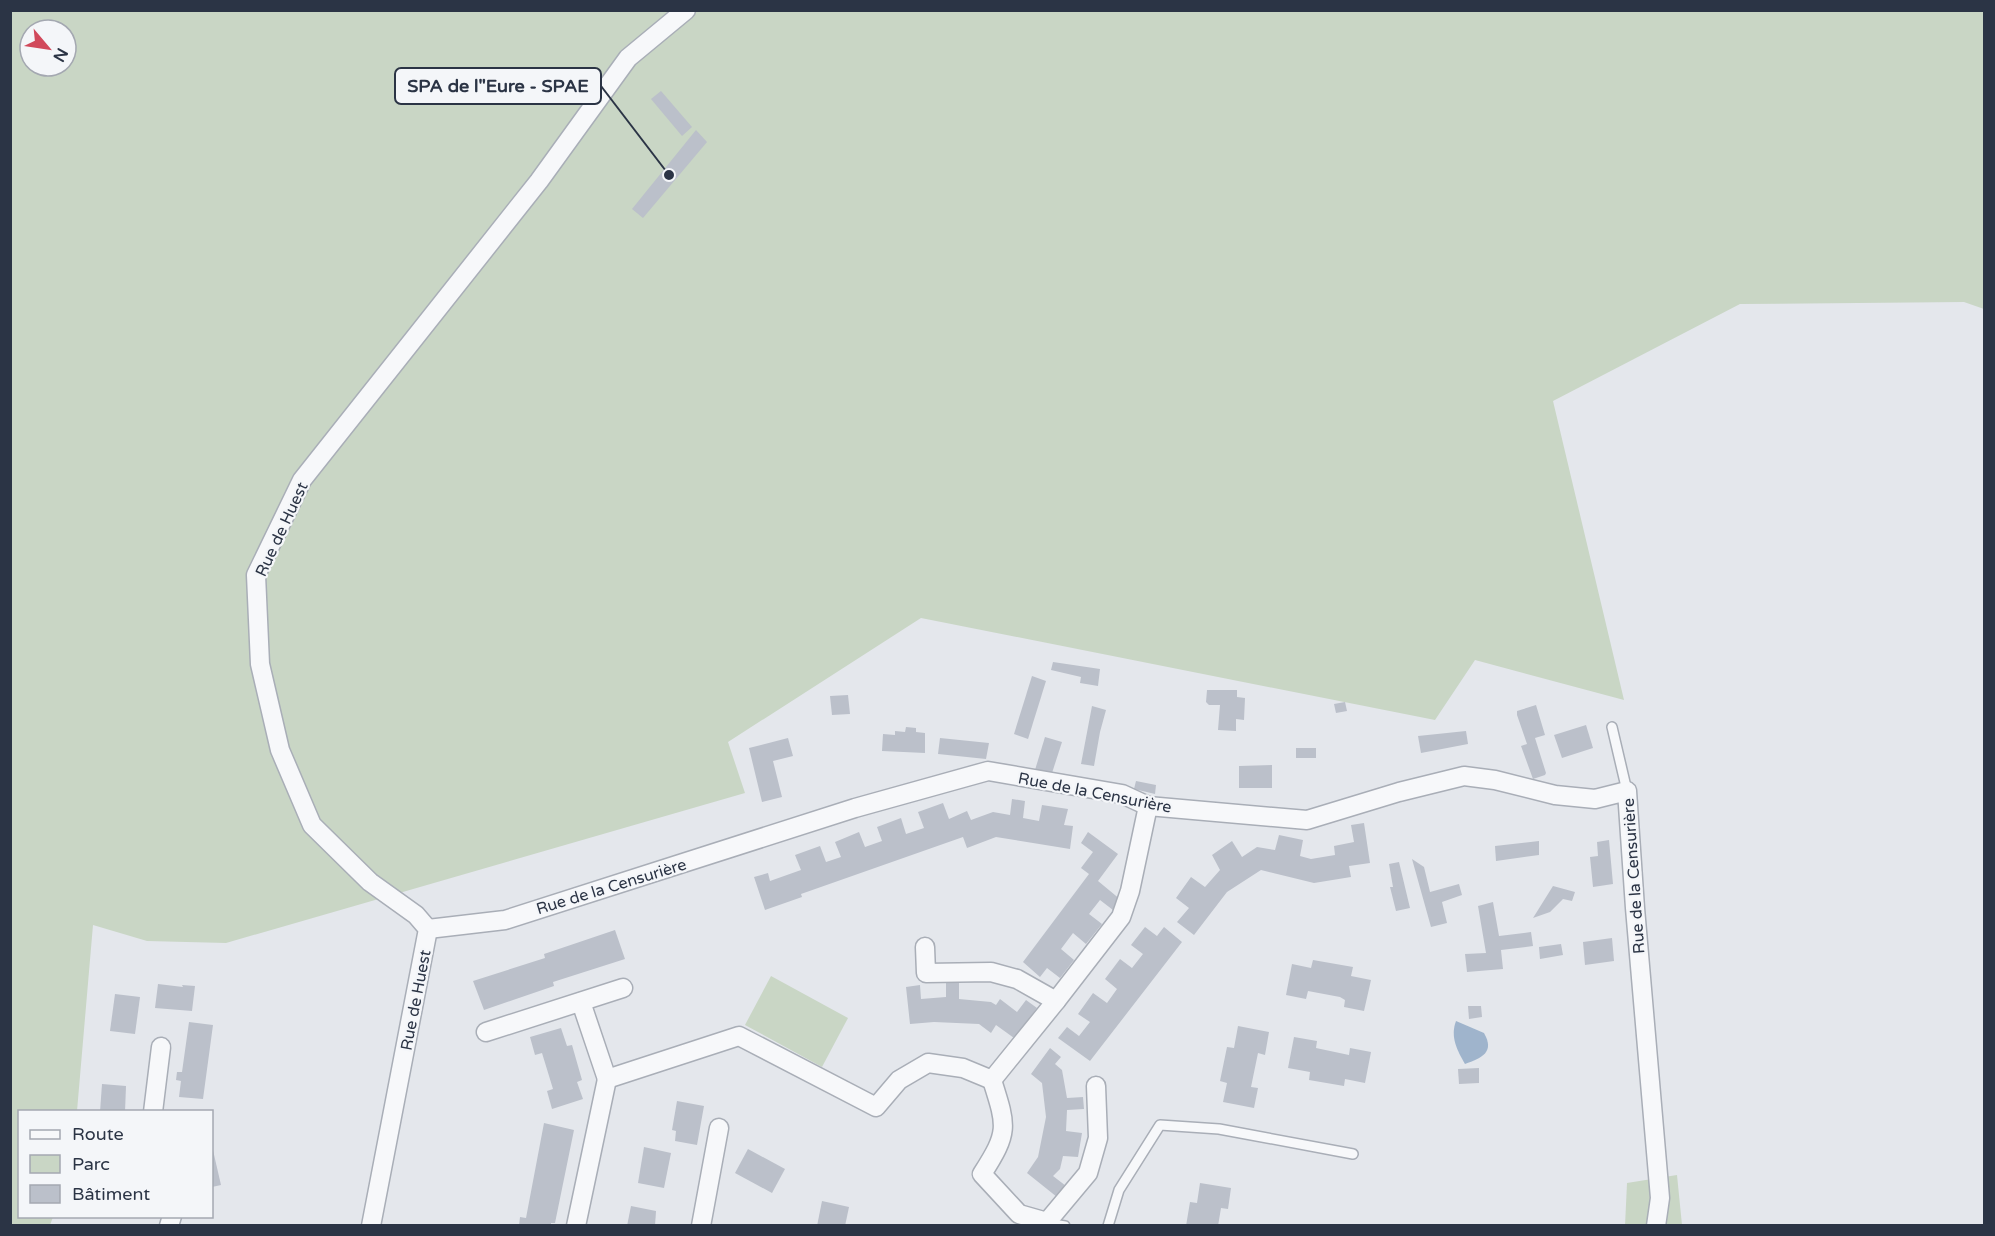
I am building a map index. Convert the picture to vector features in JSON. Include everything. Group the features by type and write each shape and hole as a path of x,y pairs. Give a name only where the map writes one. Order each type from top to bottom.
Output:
{"street":[{"name":"Rue de Huest","path":"371,1226 428,929 416,915 370,882 312,825 280,750 260,664 256,575 302,480 539,180 628,58 686,10"},
{"name":"Rue de la Censurière","path":"428,929 505,920 855,808 988,771 1122,794 1148,806 1307,820 1399,792 1464,777 1495,780 1555,795 1595,799 1628,790 1635,908 1660,1198 1656,1226"},
{"path":"992,1080 1120,917 1131,891 1148,806"},
{"path":"924,947 926,973 992,972 1017,979 1056,1001"},
{"path":"486,1032 623,988"},
{"path":"576,1226 607,1079 581,1002"},
{"path":"607,1079 738,1036 876,1107 899,1080 928,1063 963,1068 992,1080"},
{"path":"153,1110 161,1047"},
{"path":"992,1080 1005,1125 999,1148 982,1174 1014,1220 1053,1224 1088,1173 1098,1138 1096,1086"},
{"path":"701,1226 719,1128"}],"lane":[{"path":"1612,726 1628,790"},
{"path":"1108,1226 1119,1190 1160,1125 1219,1129 1353,1154"}],"green space":[{"path":"10,11 1984,11 1984,309 1964,302 1740,304 1553,401 1624,700 1475,660 1435,720 921,618 728,742 745,793 226,943 147,941 93,925 77,1110 18,1110 18,1218 53,1218 50,1225 11,1225"},
{"path":"771,976 848,1018 822,1067 745,1025"},
{"path":"1677,1175 1682,1225 1625,1226 1627,1183"}],"water":[{"path":"1456,1021 1484,1033 1487,1040 1485,1053 1465,1064 1454,1038"}],"building":[{"path":"661,91 692,127 682,136 651,99"},
{"path":"696,130 707,142 643,218 632,209"},
{"path":"1053,662 1100,669 1098,686 1080,683 1081,677 1051,670"},
{"path":"1032,676 1046,681 1028,739 1014,734"},
{"path":"1207,690 1237,690 1237,697 1245,698 1244,720 1236,719 1236,731 1218,730 1220,705 1209,705 1206,702"},
{"path":"848,695 850,714 832,715 830,696"},
{"path":"1345,702 1347,711 1336,713 1334,704"},
{"path":"1536,705 1545,735 1535,738 1546,773 1533,779 1521,746 1527,744 1517,711"},
{"path":"1092,706 1106,710 1094,766 1081,764"},
{"path":"1586,725 1593,748 1562,758 1554,735"},
{"path":"906,727 916,728 916,732 925,733 925,753 882,751 883,734 895,735 895,731 905,732"},
{"path":"1466,731 1468,744 1421,753 1418,736"},
{"path":"1045,737 1062,742 1052,773 1035,770"},
{"path":"788,738 793,756 773,761 782,797 762,802 749,748"},
{"path":"940,738 989,743 986,759 938,754"},
{"path":"1296,748 1316,748 1316,758 1296,758"},
{"path":"1272,765 1272,788 1239,788 1239,766"},
{"path":"1136,781 1156,785 1155,794 1134,789"},
{"path":"1012,799 1025,801 1023,818 1039,821 1042,805 1068,809 1064,825 1073,826 1070,849 996,837 967,848 963,837 801,894 802,897 765,910 754,877 768,873 770,881 801,870 795,855 820,846 826,862 841,857 835,842 859,832 865,847 882,841 877,827 901,818 906,834 924,828 918,812 943,803 949,819 967,811 971,820 993,812 1010,815"},
{"path":"1364,823 1370,863 1349,866 1351,877 1314,883 1261,870 1227,892 1194,935 1177,922 1189,908 1176,898 1191,877 1205,887 1220,870 1212,855 1232,841 1242,857 1257,847 1275,850 1279,835 1303,840 1300,856 1311,859 1335,855 1334,846 1354,842 1351,825"},
{"path":"1088,832 1118,854 1098,881 1121,900 1113,910 1100,900 1089,914 1102,924 1086,944 1073,933 1061,949 1074,960 1060,978 1047,968 1040,977 1023,962 1089,874 1081,868 1093,852 1081,843"},
{"path":"1609,840 1613,884 1593,887 1590,857 1598,856 1597,842"},
{"path":"1539,841 1539,855 1496,861 1495,846"},
{"path":"1412,859 1424,867 1430,892 1459,884 1462,895 1442,902 1447,923 1431,927"},
{"path":"1399,862 1410,908 1396,911 1390,887 1393,887 1389,864"},
{"path":"1553,886 1575,892 1572,901 1563,899 1550,912 1533,918"},
{"path":"1493,902 1499,936 1531,932 1533,946 1501,950 1503,969 1467,972 1465,954 1486,953 1478,906"},
{"path":"1145,927 1157,936 1164,927 1182,942 1090,1061 1058,1038 1067,1027 1079,1036 1090,1022 1078,1014 1093,993 1107,1003 1117,989 1105,979 1120,959 1132,968 1143,954 1131,945"},
{"path":"615,930 625,959 553,982 554,986 484,1010 473,981 545,958 544,954"},
{"path":"1612,938 1614,961 1585,965 1583,942"},
{"path":"1561,944 1563,955 1540,959 1539,947"},
{"path":"1313,960 1353,967 1351,976 1371,980 1364,1011 1344,1007 1345,1000 1340,997 1308,991 1306,999 1286,995 1292,964 1311,968"},
{"path":"946,983 959,983 959,999 991,1002 996,1005 1000,999 1017,1012 1026,1000 1037,1008 1014,1038 996,1025 991,1033 979,1024 934,1022 910,1024 906,987 920,985 921,999 946,997"},
{"path":"158,984 195,986 192,1011 155,1008"},
{"path":"115,994 140,997 135,1034 110,1031"},
{"path":"1468,1006 1481,1006 1482,1017 1469,1019"},
{"path":"189,1022 213,1025 203,1099 179,1097 181,1081 176,1080 177,1072 182,1072"},
{"path":"1238,1026 1269,1032 1265,1055 1258,1053 1251,1087 1258,1088 1254,1108 1223,1102 1227,1083 1220,1081 1227,1047 1234,1048"},
{"path":"561,1028 567,1046 572,1045 582,1080 577,1082 583,1099 552,1109 547,1091 553,1089 542,1053 535,1055 530,1037"},
{"path":"1294,1037 1317,1041 1316,1048 1349,1055 1350,1048 1371,1052 1365,1083 1345,1079 1344,1086 1309,1080 1310,1072 1288,1068"},
{"path":"1050,1048 1061,1057 1055,1064 1062,1070 1067,1098 1083,1097 1084,1109 1067,1110 1066,1131 1082,1133 1078,1157 1063,1156 1060,1169 1053,1176 1066,1186 1057,1197 1027,1173 1038,1157 1046,1117 1042,1083 1031,1074"},
{"path":"1479,1068 1479,1083 1459,1084 1458,1069"},
{"path":"102,1084 126,1086 125,1110 100,1110"},
{"path":"677,1101 704,1106 697,1145 675,1141 676,1131 672,1130"},
{"path":"544,1123 574,1130 555,1223 551,1223 551,1226 519,1226 520,1217 526,1218"},
{"path":"644,1147 671,1153 664,1188 638,1183"},
{"path":"748,1149 785,1169 772,1193 735,1173"},
{"path":"213,1150 221,1185 213,1187"},
{"path":"1200,1183 1231,1188 1228,1209 1221,1208 1218,1226 1186,1226 1190,1202 1197,1203"},
{"path":"822,1201 849,1207 845,1226 817,1226"},
{"path":"631,1206 656,1211 655,1226 627,1226"}],"place":[{"name":"SPA de l\"Eure - SPAE","path":"669,175"}]}
